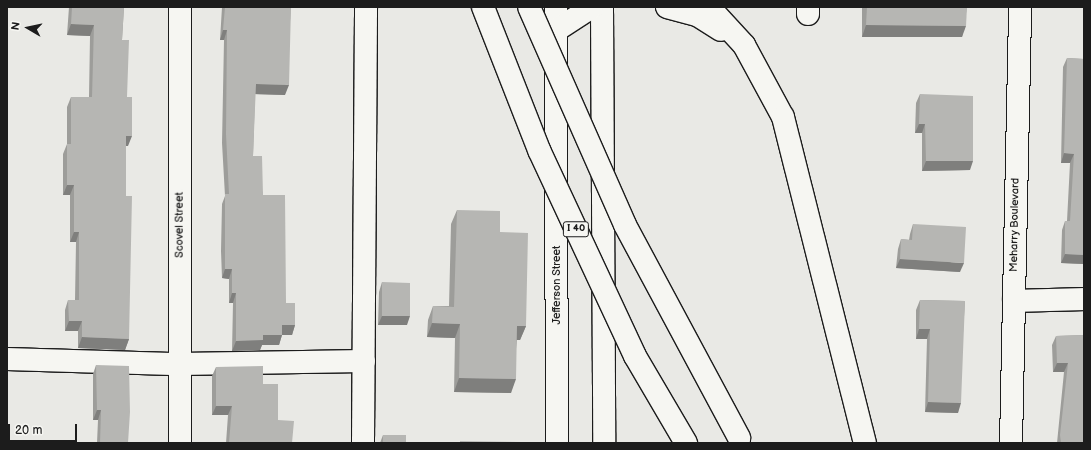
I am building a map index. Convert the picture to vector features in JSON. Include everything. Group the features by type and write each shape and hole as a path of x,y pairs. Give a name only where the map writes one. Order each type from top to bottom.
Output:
{"main road":[{"name":"Scovel Street","path":"180,7 180,443"},
{"path":"363,443 366,7"},
{"name":"I 40","path":"483,7 552,178 635,356 686,443"},
{"path":"529,7 625,225 740,441"},
{"name":"Jefferson Street","path":"556,7 557,443"},
{"path":"555,31 592,7"},
{"path":"602,7 604,443"},
{"path":"667,7 697,15 744,45"},
{"path":"709,7 744,45 783,117 865,443"},
{"name":"Meharry Boulevard","path":"1011,443 1020,7"},
{"path":"1014,301 1084,299"},
{"path":"7,359 180,364 364,361"}],"building":[{"path":"72,7 124,7 122,40 129,40 127,97 132,97 132,136 126,136 126,196 132,196 129,339 82,337 82,321 69,321 68,300 79,300 79,232 74,232 74,185 67,185 67,144 71,144 71,97 92,97 94,25 71,24"},
{"path":"225,7 291,7 289,85 256,84 253,156 262,156 263,195 285,195 286,303 295,303 295,325 282,325 282,335 263,335 263,340 236,341 236,293 232,293 232,269 225,269 225,194 229,194 226,134 227,30 223,30"},
{"path":"867,7 967,7 966,26 866,25"},
{"path":"1067,58 1084,59 1084,255 1065,254 1065,221 1070,221 1074,154 1064,153"},
{"path":"920,94 973,96 973,161 926,161 925,124 919,124"},
{"path":"457,210 500,211 500,232 528,233 526,326 517,326 516,379 459,378 460,324 432,323 433,306 454,307"},
{"path":"913,224 966,227 964,263 900,259 901,239 912,240"},
{"path":"382,282 410,283 410,316 382,316"},
{"path":"920,300 965,301 961,403 928,402 930,329 919,329"},
{"path":"1084,335 1084,443 1061,443 1060,435 1068,363 1057,363 1056,336"},
{"path":"96,365 129,366 130,412 128,443 100,443 101,410 97,410"},
{"path":"263,366 263,384 278,384 278,420 294,421 292,443 229,443 232,406 216,406 216,367"},
{"path":"383,435 406,435 406,443 383,443"},
{"path":"460,441 521,442 521,443 460,443"}]}
